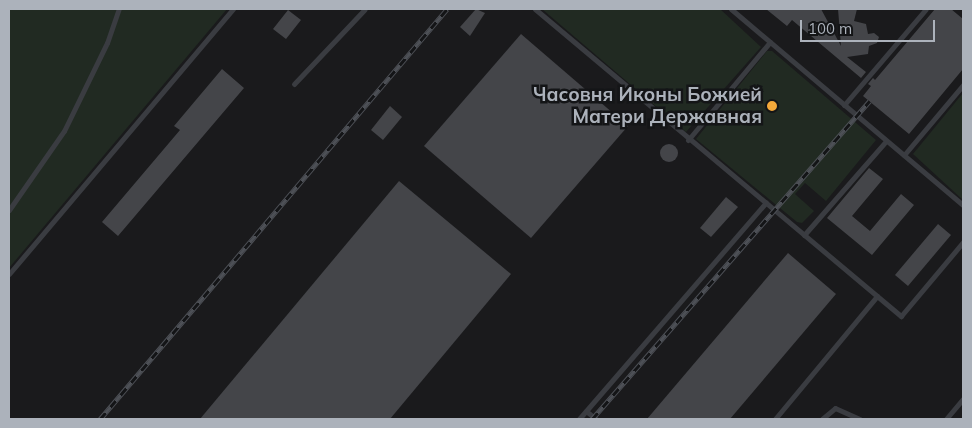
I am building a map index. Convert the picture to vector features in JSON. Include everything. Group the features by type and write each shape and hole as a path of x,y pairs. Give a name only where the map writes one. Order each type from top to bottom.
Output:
{"lane":[{"path":"9,210 64,131 108,43 119,9"},
{"path":"9,274 233,9"},
{"path":"294,84 365,9"},
{"path":"535,9 688,140 766,202 900,316 963,242"},
{"path":"731,9 963,205"},
{"path":"844,105 926,9"},
{"path":"688,140 770,42"},
{"path":"904,156 963,85"},
{"path":"804,235 886,140"},
{"path":"579,419 766,202"},
{"path":"775,419 877,296"},
{"path":"948,419 963,400"},
{"path":"822,419 835,408 860,419"},
{"path":"586,411 596,419"}],"shaded area":[{"path":"9,9 227,9 9,268"},
{"path":"542,9 720,9 761,47 686,132"},
{"path":"767,51 772,51 876,140 826,201 805,183 795,194 814,211 802,223 797,222 696,139"},
{"path":"963,93 963,200 913,154"}],"building":[{"path":"476,9 485,13 470,36 460,27"},
{"path":"766,9 821,9 841,46 838,9 857,9 854,21 866,24 868,34 874,33 879,37 877,43 869,46 868,54 847,57 866,72 861,78 792,20 787,26"},
{"path":"935,9 951,9 963,19 963,69 909,134 863,96 871,86 868,84 873,78 875,80"},
{"path":"288,10 301,20 286,39 273,29"},
{"path":"521,34 628,126 531,238 424,146"},
{"path":"222,69 244,88 118,236 102,222 180,130 174,126"},
{"name":"Часовня Иконы Божией Матери Державная","path":"770,101 774,101 777,106 776,110 770,111 767,108 767,104"},
{"path":"390,106 402,117 383,140 371,130"},
{"path":"665,144 673,144 678,149 676,160 665,162 660,157 660,149"},
{"path":"869,168 883,179 852,216 870,231 901,194 914,205 872,255 827,218"},
{"path":"399,181 511,274 390,419 200,419"},
{"path":"726,197 738,207 711,237 700,228"},
{"path":"938,224 951,235 908,286 895,275"},
{"path":"788,253 836,294 730,419 647,419"}],"railway":[{"path":"100,419 447,9"},
{"path":"592,419 869,101"}],"place":[{"name":"Часовня Иконы Божией Матери Державная","path":"772,106"}]}
